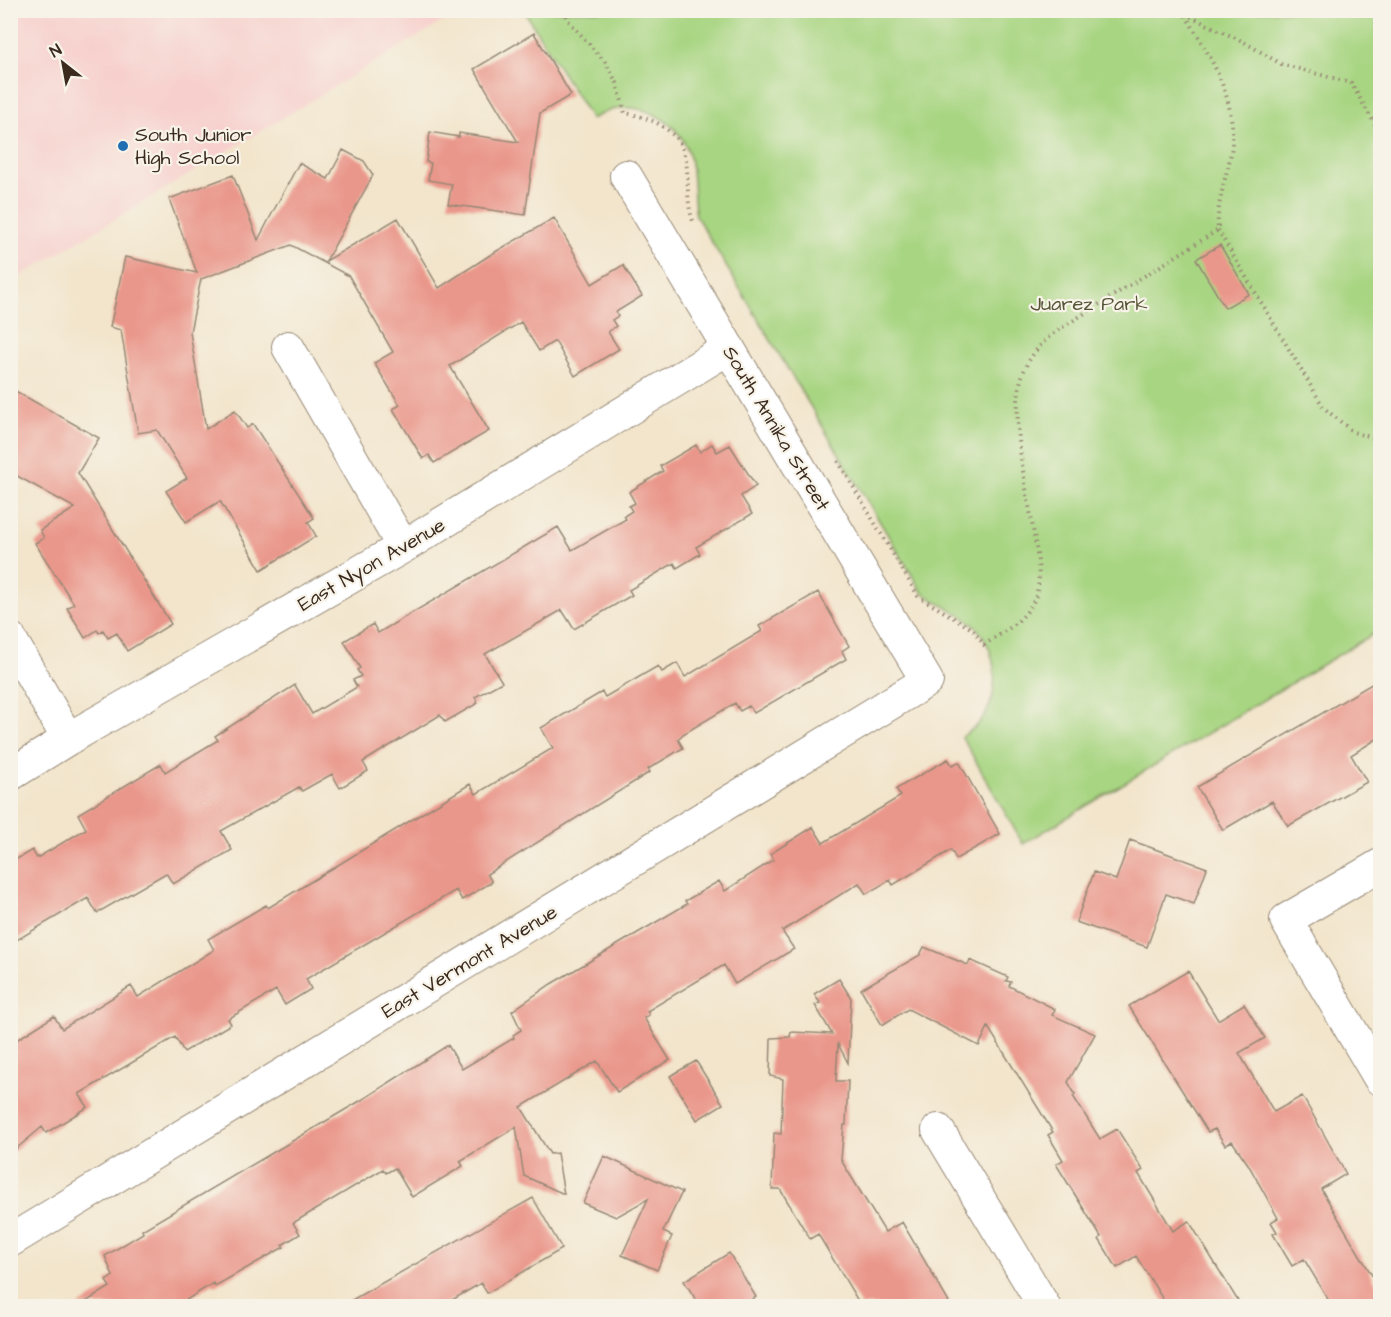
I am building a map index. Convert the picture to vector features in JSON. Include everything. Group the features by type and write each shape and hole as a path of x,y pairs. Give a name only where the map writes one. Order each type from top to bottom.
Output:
{"street":[{"name":"South Annika Street","path":"626,176 927,681"},
{"path":"288,347 403,547"},
{"name":"East Nyon Avenue","path":"10,775 68,739 403,547 729,348"},
{"path":"10,638 68,739"},
{"name":"East Vermont Avenue","path":"10,1241 927,681"},
{"path":"1380,865 1286,920 1380,1079"},
{"path":"938,1130 1044,1306"}],"path":[{"path":"564,10 567,19 605,62 617,83 625,112 646,116 664,126 677,141 686,158 687,203 699,230"},
{"path":"1186,11 1281,64 1351,83 1380,133"},
{"path":"1186,11 1215,63 1231,118 1231,150 1216,213 1218,230 1324,408 1353,432 1380,440"},
{"path":"833,453 918,596 972,629 984,645 1020,621 1034,601 1039,570 1019,427 1019,388 1028,362 1041,343 1058,330 1218,230"}],"shaded area":[{"name":"South Junior High School","path":"11,10 460,10 460,11 11,282"}],"green space":[{"name":"Juarez Park","path":"524,11 1380,11 1380,630 1023,844 962,737 980,722 987,712 994,689 993,665 986,641 974,625 922,592 696,216 692,167 688,151 676,131 658,116 635,109 612,110 591,119"}],"building":[{"path":"534,33 571,95 540,113 525,215 448,204 452,184 428,180 431,163 426,162 430,132 459,137 459,133 518,142 474,69"},
{"path":"343,150 364,161 373,175 326,261 398,218 439,288 554,218 592,284 623,265 642,296 616,312 618,316 612,320 616,326 608,332 619,349 575,376 555,341 539,351 521,322 450,366 489,431 434,463 429,455 423,459 393,409 400,405 374,363 393,352 349,276 291,245 201,279 190,332 206,429 235,410 247,428 253,424 314,518 308,522 316,536 261,570 220,501 186,522 166,491 187,478 157,430 138,433 121,330 110,327 125,257 197,273 169,199 233,175 258,240 299,163 328,179"},
{"path":"1220,245 1249,294 1225,308 1196,259"},
{"path":"10,388 99,438 78,473 171,624 127,651 117,633 108,638 103,630 99,633 97,630 85,638 67,608 74,604 35,543 44,538 40,530 75,508 10,472"},
{"path":"712,444 717,452 730,445 756,486 741,496 752,514 696,547 700,554 677,568 674,563 629,590 632,595 574,629 562,610 485,654 502,682 475,697 478,703 445,722 440,715 363,762 368,771 340,788 332,774 302,791 299,787 221,831 232,850 173,884 166,873 97,913 88,898 10,944 10,863 32,850 37,858 86,829 78,814 161,764 165,772 218,740 215,736 295,685 312,714 357,687 353,680 361,676 357,670 360,668 344,641 373,624 378,633 558,527 572,550 626,519 624,516 632,511 629,506 635,503 629,492 663,471 660,466 696,445 700,452"},
{"path":"818,592 849,646 842,651 846,659 754,713 749,706 740,711 735,703 683,734 678,739 683,748 648,769 650,772 487,874 492,882 462,900 456,890 306,979 311,989 285,1005 276,990 228,1019 231,1024 184,1052 175,1037 79,1094 88,1107 46,1133 42,1127 10,1154 10,1044 54,1016 62,1029 131,986 138,997 214,950 208,939 266,905 268,908 470,784 476,794 553,748 541,728 602,692 605,697 658,666 662,672 677,663 685,677 762,631 759,626"},
{"path":"1380,679 1380,737 1351,755 1367,782 1288,826 1272,801 1223,830 1197,787"},
{"path":"948,759 952,765 959,762 1000,834 956,859 951,850 893,885 890,880 866,894 859,883 782,931 794,949 735,984 724,965 647,1011 649,1015 644,1018 670,1060 617,1092 597,1061 521,1107 550,1154 557,1153 564,1194 524,1176 516,1127 460,1161 463,1166 412,1197 395,1168 386,1173 383,1169 293,1223 300,1234 282,1245 284,1247 215,1286 213,1283 177,1306 79,1306 110,1287 106,1281 113,1276 105,1256 143,1233 142,1230 365,1098 448,1045 462,1069 514,1038 513,1035 521,1030 512,1011 551,984 687,904 685,901 719,881 725,891 773,860 770,854 813,827 823,843 901,796 896,789"},
{"path":"1130,840 1207,868 1194,904 1166,894 1147,947 1076,922 1094,872 1116,880"},
{"path":"924,947 968,965 970,960 1008,977 1006,981 1011,982 1009,986 1055,1009 1052,1015 1095,1034 1068,1082 1075,1094 1073,1096 1100,1139 1117,1129 1143,1170 1138,1173 1173,1231 1189,1221 1241,1306 1167,1306 1136,1256 1117,1268 1099,1239 1101,1237 1056,1164 1063,1160 1048,1135 1053,1132 988,1027 979,1046 908,1009 882,1025 861,989 920,955"},
{"path":"1188,971 1218,1020 1244,1004 1265,1038 1239,1053 1274,1112 1302,1096 1321,1129 1346,1174 1321,1189 1380,1289 1380,1306 1332,1306 1304,1259 1292,1266 1273,1234 1277,1232 1271,1222 1278,1218 1248,1164 1232,1141 1225,1145 1215,1129 1208,1132 1129,1006"},
{"path":"839,979 851,998 848,1063 838,1044 836,1081 848,1081 846,1125 844,1125 841,1160 885,1232 902,1222 951,1306 861,1306 818,1234 810,1239 780,1189 772,1189 774,1133 781,1134 783,1079 770,1076 771,1038 790,1037 791,1032 832,1034 815,1005 820,1003 814,994"},
{"path":"696,1061 723,1104 697,1120 670,1076"},
{"path":"604,1156 682,1192 663,1232 672,1236 657,1270 622,1255 648,1199 616,1217 583,1203"},
{"path":"533,1198 562,1249 487,1293 481,1283 442,1306 341,1306"},
{"path":"729,1253 756,1297 741,1306 700,1306 684,1281"}],"place":[{"name":"South Junior High School","path":"123,146"}]}
